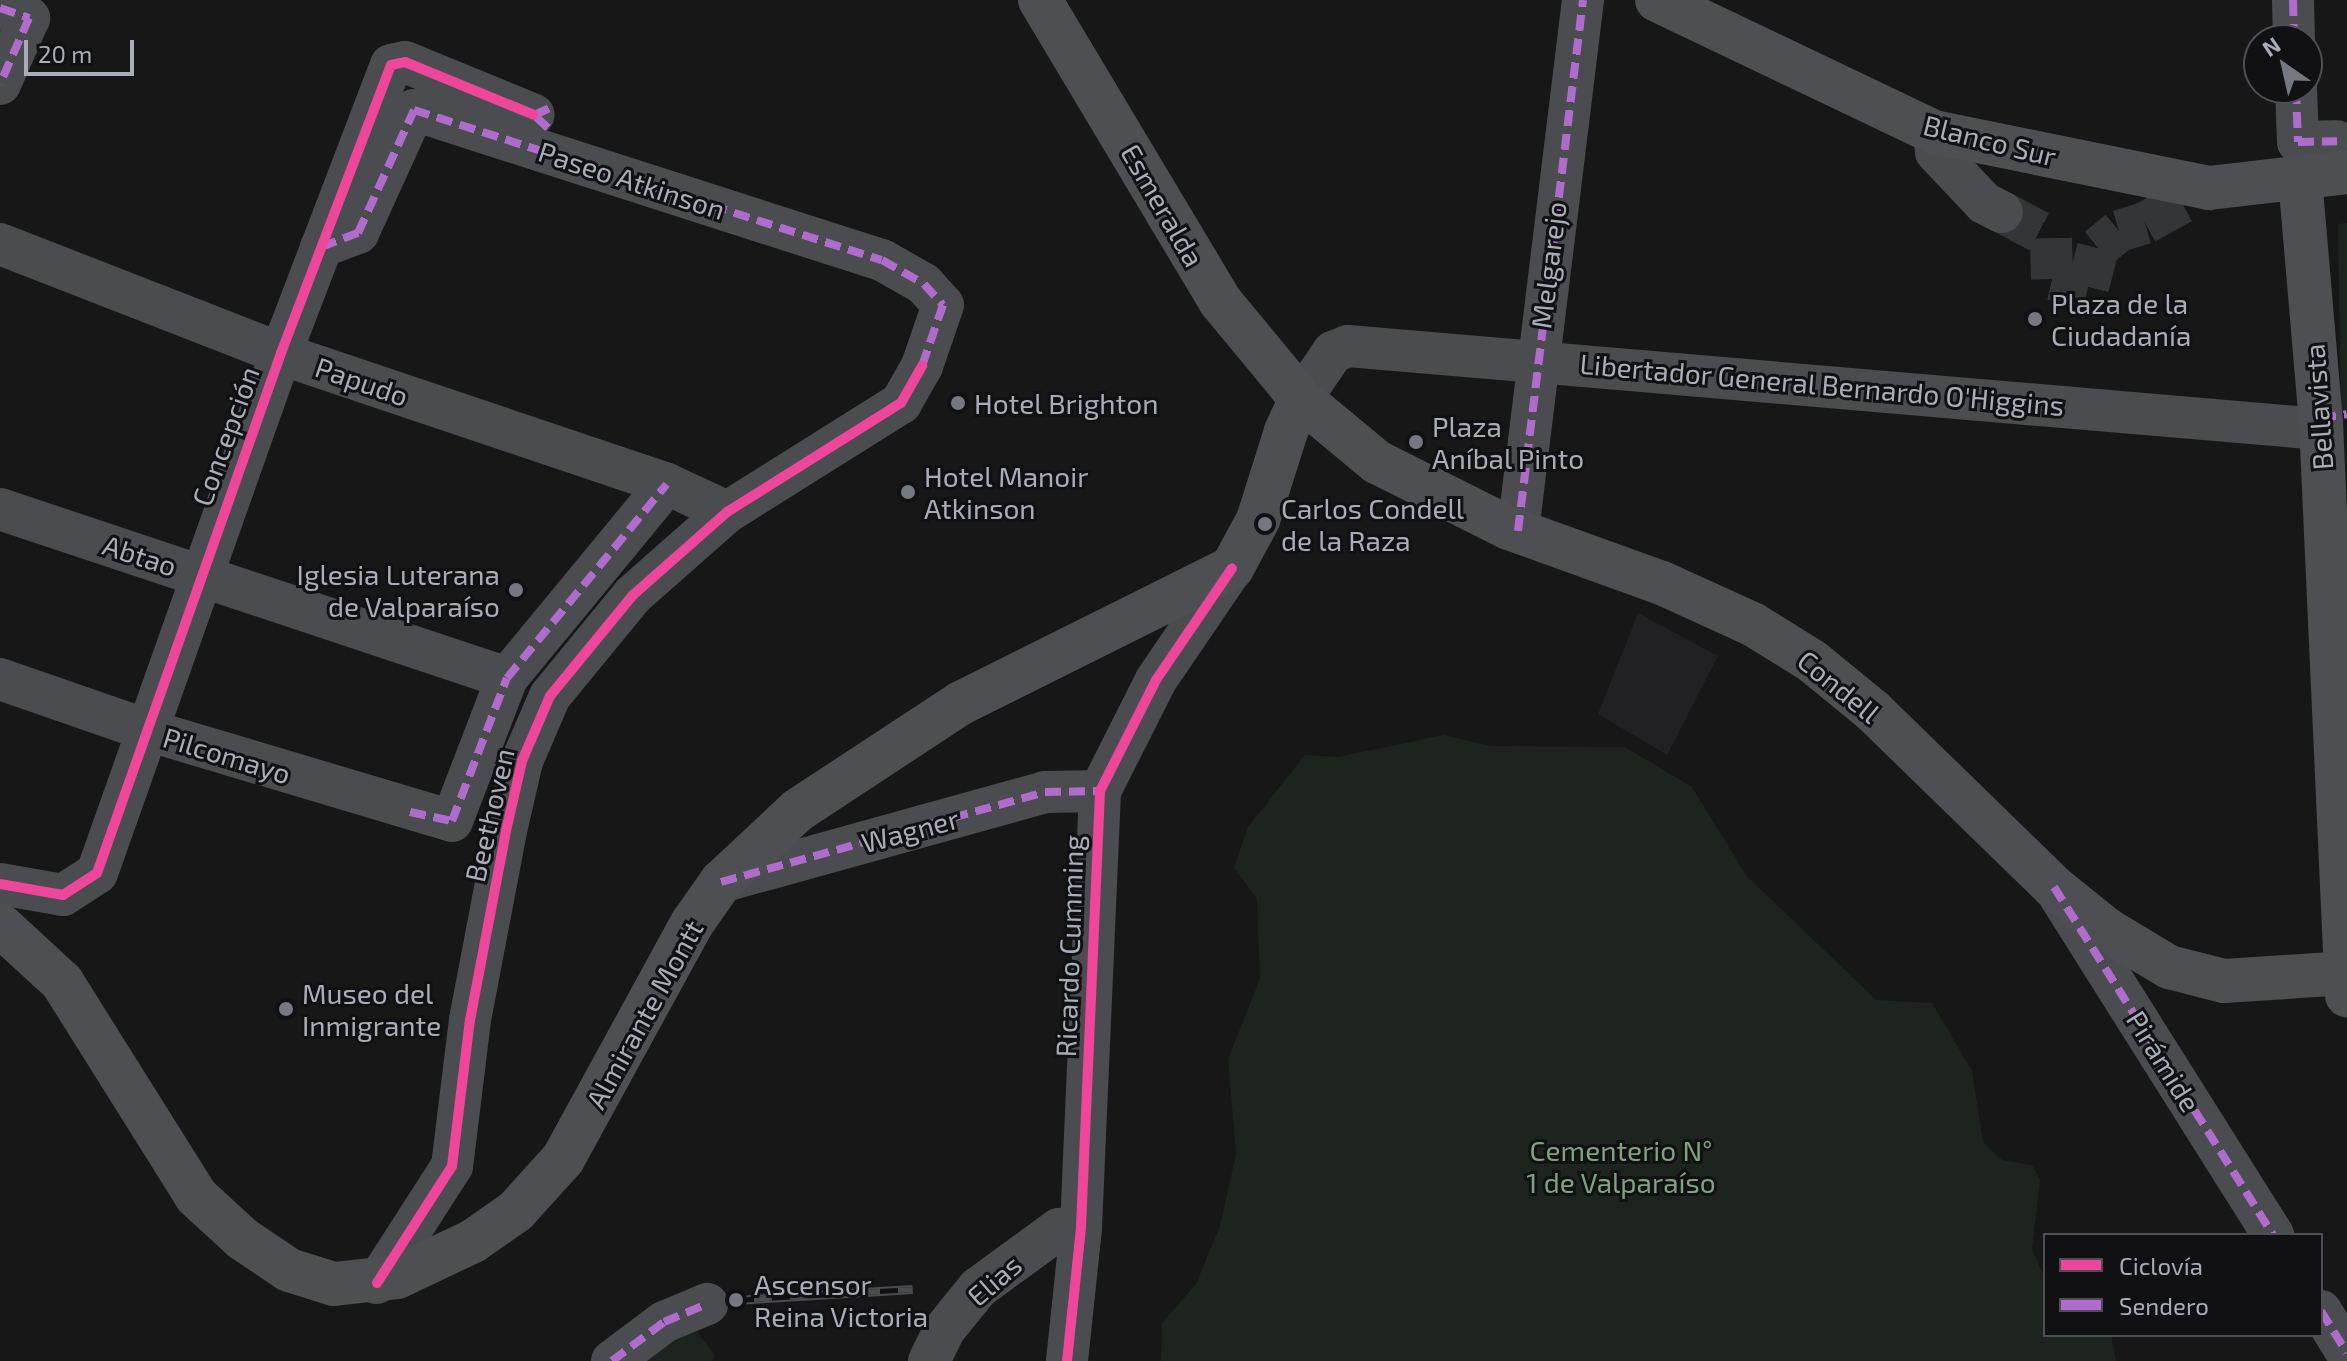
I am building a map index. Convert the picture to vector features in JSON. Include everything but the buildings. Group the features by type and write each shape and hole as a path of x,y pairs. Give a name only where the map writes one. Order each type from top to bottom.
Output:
{"main road":[{"name":"Esmeralda","path":"1040,0 1220,301 1301,399"},
{"name":"Blanco Sur","path":"1657,0 1934,132 2209,188 2300,178 2342,157"},
{"name":"Bellavista","path":"2300,178 2329,420 2338,612 2346,980"},
{"name":"Condell","path":"1301,399 1377,462 1518,531 1662,583 1754,625 1812,661 1873,711 2054,887 2139,951 2192,975 2224,981 2346,980"},
{"path":"1232,568 1258,520 1286,431 1301,399"},
{"name":"Almirante Montt","path":"0,925 62,982 196,1196 289,1270 334,1284 377,1283 473,1241 516,1211 563,1159 693,922 721,882 798,810 961,703 1232,568"}],"street":[{"name":"Melgarejo","path":"1518,531 1536,360 1583,0"},
{"path":"2293,0 2294,24"},
{"path":"0,8 29,18 0,84"},
{"name":"Concepción","path":"0,884 63,895 97,873 281,353 391,65 405,62 545,116"},
{"path":"2297,104 2298,142 2342,157"},
{"name":"Paseo Atkinson","path":"321,247 358,233 414,110 882,260 924,284 943,305 922,366"},
{"path":"1934,132 1936,152 1984,203 2002,212"},
{"name":"Papudo","path":"0,244 281,353 667,484 727,512"},
{"name":"Libertador General Bernardo O'Higgins","path":"1301,399 1333,352 1348,346 2329,420"},
{"name":"Beethoven","path":"377,1283 452,1166 470,1020 506,831 522,761 550,696 633,595 727,512 901,403 922,366"},
{"path":"507,678 667,484"},
{"name":"Abtao","path":"0,509 507,678"},
{"name":"Ricardo Cumming","path":"1067,1361 1081,1227 1100,791 1156,680 1232,568"},
{"name":"Pilcomayo","path":"0,679 147,730 410,812 452,821 507,678"},
{"name":"Wagner","path":"721,882 1045,792 1100,791"},
{"name":"Pirámide","path":"2054,887 2272,1233"},
{"name":"Elias","path":"929,1361 944,1330 978,1288 1059,1229 1081,1227"},
{"path":"612,1361 664,1322 707,1304"},
{"path":"2323,1314 2347,1353"}],"shaded area":[{"path":"1638,613 1718,656 1667,755 1598,714"}],"green space":[{"path":"2347,223 2347,411 2341,412 2338,224"},
{"name":"Cementerio N° 1 de Valparaíso","path":"1444,735 1490,746 1625,747 1692,787 1746,875 1876,1000 1932,1003 1972,1071 1983,1142 2002,1160 2032,1165 2040,1180 2032,1249 2043,1274 2043,1337 2111,1337 2116,1361 1161,1361 1162,1323 1196,1284 1220,1226 1236,1154 1228,1059 1260,979 1257,899 1234,867 1248,827 1305,755 1337,757"},
{"path":"691,1325 715,1355 712,1361 632,1361"}],"tunnel":[{"path":"2002,212 2051,238 2052,279 2088,287 2098,248 2119,231 2145,223 2209,188"}],"railway":[{"path":"736,1300 913,1289"}],"marked path":[{"path":"1518,531 1583,0"},
{"path":"2293,0 2294,24"},
{"path":"0,8 29,18 0,84"},
{"path":"2297,104 2298,142 2337,141"},
{"path":"548,128 534,115 554,106"},
{"path":"321,247 358,233 414,110 882,260 924,284 943,305 922,366"},
{"path":"2320,418 2347,414"},
{"path":"410,812 452,821 507,678 667,484"},
{"path":"721,882 1045,792 1100,791"},
{"path":"2054,887 2272,1233"},
{"path":"612,1361 664,1322 707,1304"},
{"path":"2323,1314 2347,1353"}],"cycle path":[{"path":"0,884 63,895 97,873 281,353 391,65 405,62 534,115"},
{"path":"377,1283 452,1166 470,1020 506,831 522,761 550,696 633,595 727,512 901,403 922,366"},
{"path":"1067,1361 1081,1227 1100,791 1156,680 1232,568"}],"place":[{"name":"Plaza de la Ciudadanía","path":"2035,319"},
{"name":"Hotel Brighton","path":"958,403"},
{"name":"Plaza Aníbal Pinto","path":"1416,442"},
{"name":"Hotel Manoir Atkinson","path":"908,492"},
{"name":"Carlos Condell de la Raza","path":"1265,524"},
{"name":"Iglesia Luterana de Valparaíso","path":"516,590"},
{"name":"Museo del Inmigrante","path":"286,1009"},
{"name":"Ascensor Reina Victoria","path":"736,1300"}]}
